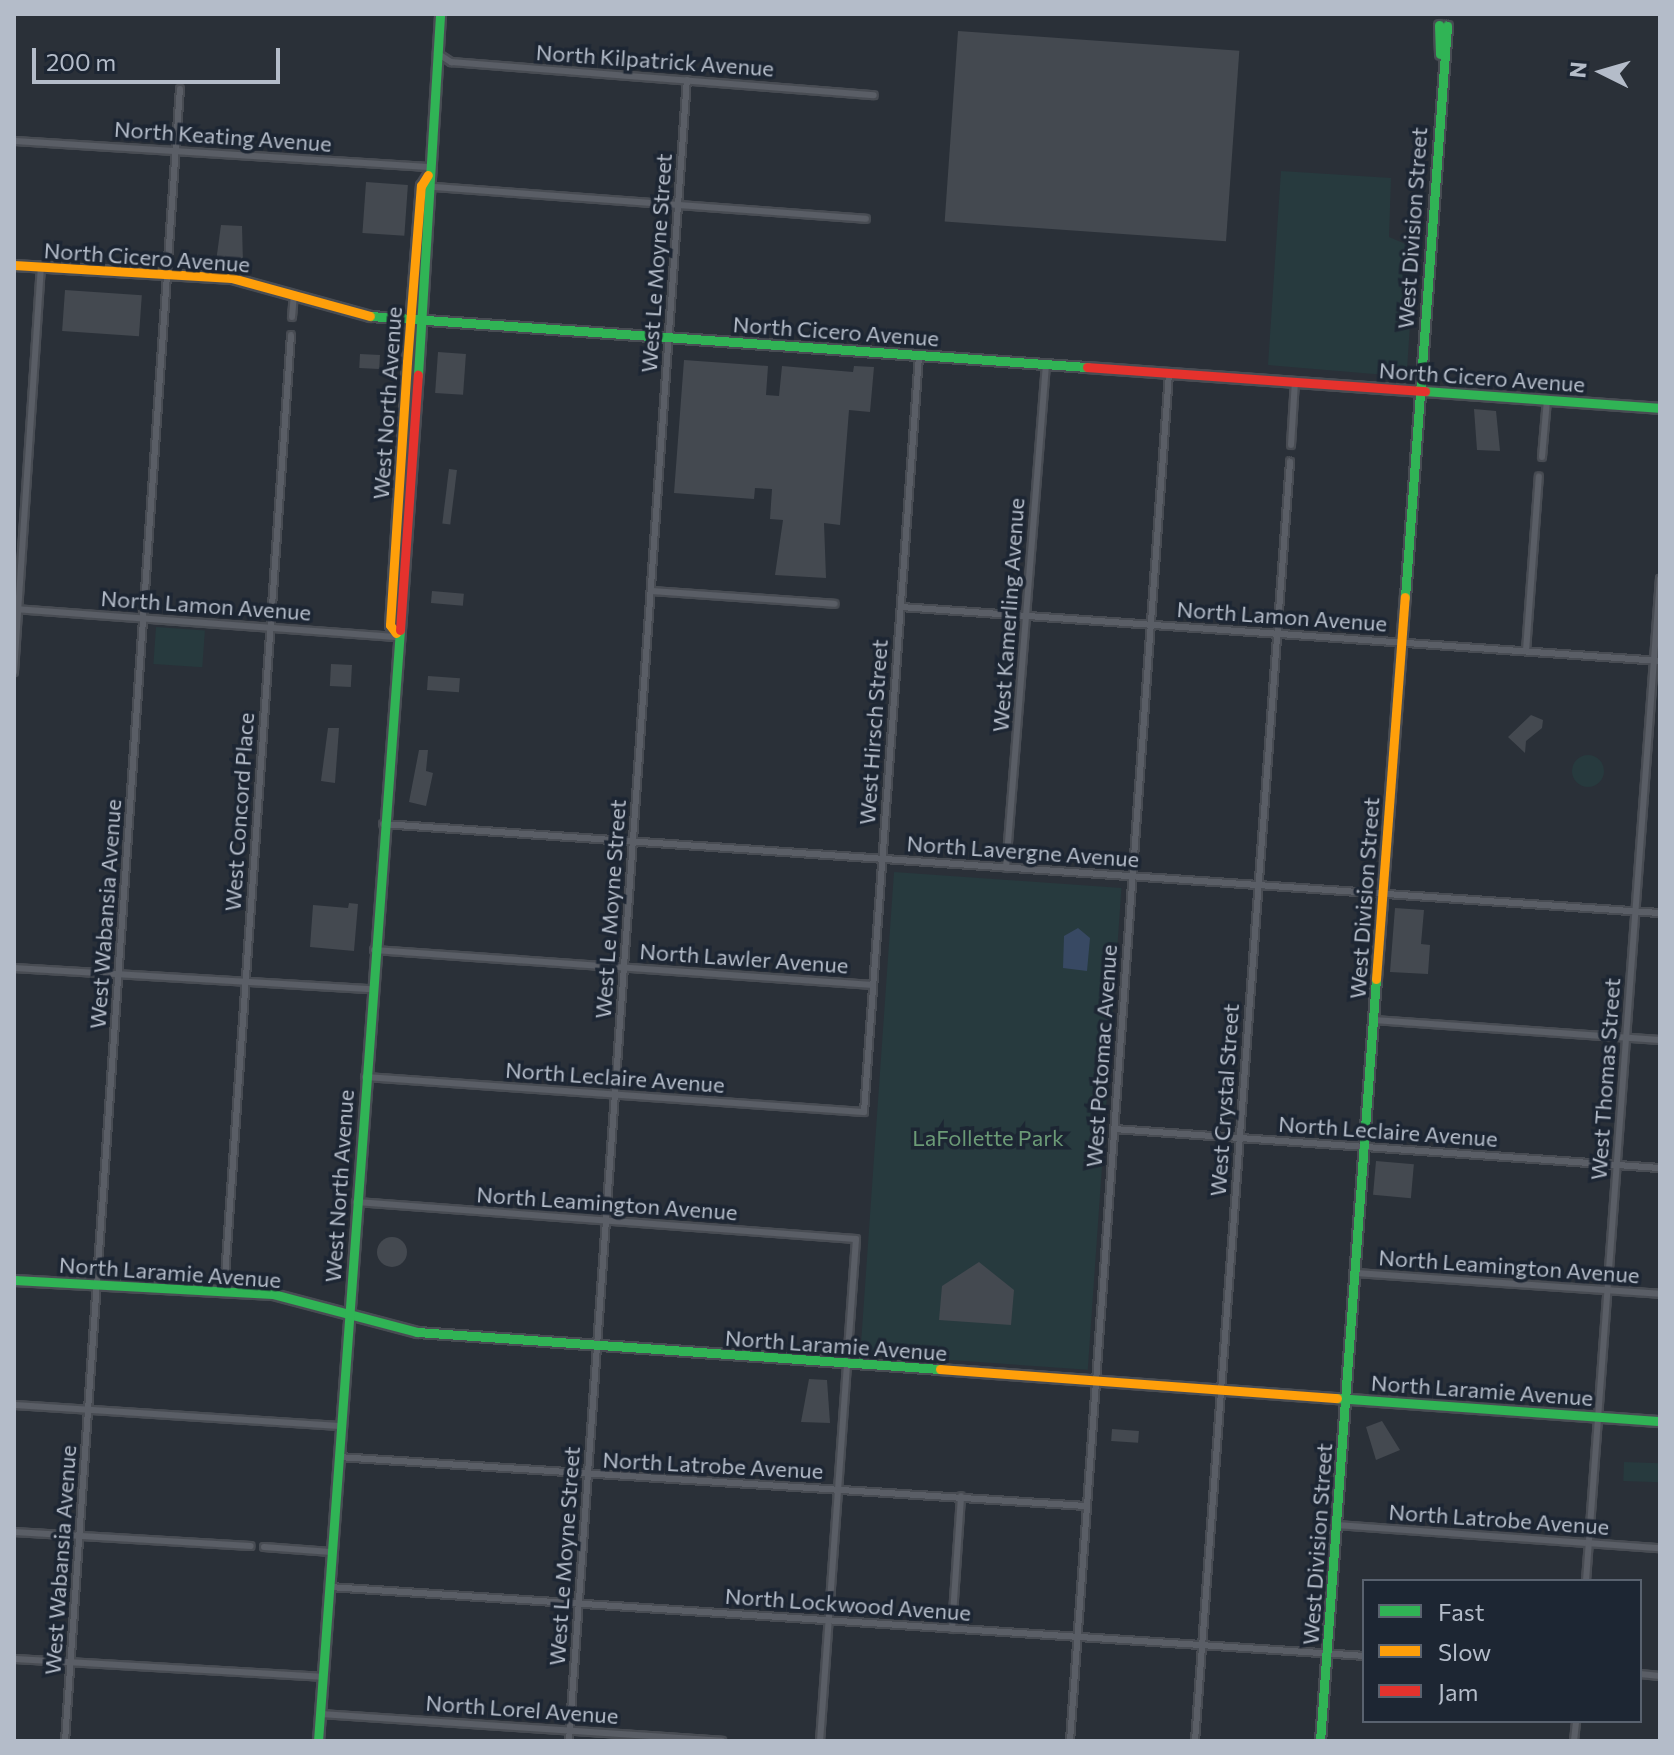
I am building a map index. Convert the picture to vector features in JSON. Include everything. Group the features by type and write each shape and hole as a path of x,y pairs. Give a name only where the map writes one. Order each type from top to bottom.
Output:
{"main road":[{"name":"West North Avenue","path":"396,635 390,625 411,319 421,186 429,171 440,14"},
{"name":"West Division Street","path":"1320,1741 1443,26"},
{"path":"429,171 434,187"},
{"name":"West North Avenue","path":"318,1741 396,635 403,624 434,187"},
{"name":"North Cicero Avenue","path":"14,265 232,278 294,292 361,315 1660,408"},
{"name":"North Laramie Avenue","path":"14,1280 273,1294 406,1331 1660,1421"}],"street":[{"name":"North Kilpatrick Avenue","path":"437,53 451,62 874,95"},
{"name":"West Le Moyne Street","path":"569,1741 687,80"},
{"name":"West Wabansia Avenue","path":"65,1741 180,89"},
{"name":"North Keating Avenue","path":"14,141 429,171"},
{"path":"434,187 866,219"},
{"path":"14,672 41,267"},
{"path":"292,317 294,292"},
{"name":"West Concord Place","path":"224,1291 291,335"},
{"name":"West Hirsch Street","path":"864,1112 919,355"},
{"name":"West Kamerling Avenue","path":"1006,868 1046,364"},
{"name":"West Potomac Avenue","path":"1070,1741 1169,373"},
{"path":"1291,445 1295,382"},
{"path":"1542,457 1547,400"},
{"name":"West Crystal Street","path":"1195,1741 1290,462"},
{"path":"1526,651 1539,476"},
{"name":"West Thomas Street","path":"1586,1579 1635,911 1657,661 1660,579"},
{"path":"651,591 835,604"},
{"name":"North Lamon Avenue","path":"901,607 1657,661"},
{"name":"North Lamon Avenue","path":"16,609 396,635"},
{"name":"North Lavergne Avenue","path":"383,824 1660,913"},
{"name":"North Lawler Avenue","path":"374,950 873,985"},
{"path":"14,968 371,989"},
{"path":"1373,1020 1660,1040"},
{"name":"North Leclaire Avenue","path":"365,1077 864,1112"},
{"name":"North Leclaire Avenue","path":"1114,1129 1660,1168"},
{"name":"North Leamington Avenue","path":"356,1202 856,1239 847,1364"},
{"name":"North Leamington Avenue","path":"1355,1273 1660,1294"},
{"path":"820,1741 847,1364"},
{"path":"14,1405 340,1426"},
{"name":"North Latrobe Avenue","path":"338,1457 1086,1506"},
{"path":"952,1629 961,1496"},
{"name":"North Latrobe Avenue","path":"1336,1525 1660,1548"},
{"path":"14,1532 251,1546"},
{"path":"264,1547 331,1552"},
{"name":"North Lockwood Avenue","path":"329,1587 1362,1656"},
{"path":"14,1659 322,1677"},
{"name":"North Lorel Avenue","path":"320,1714 722,1741"}],"green space":[{"path":"1281,171 1391,178 1389,237 1415,248 1407,370 1398,376 1268,365"},
{"path":"156,627 205,630 202,667 153,664"},
{"path":"1588,755 1599,760 1604,771 1599,782 1588,787 1577,782 1572,771 1577,760"},
{"name":"LaFollette Park","path":"894,872 1121,888 1088,1370 860,1354"},
{"path":"1624,1462 1660,1463 1659,1482 1623,1481"}],"water":[{"path":"1078,928 1090,938 1087,971 1063,968 1064,936"}],"building":[{"path":"958,31 1239,51 1226,241 945,222"},
{"path":"366,182 408,185 404,236 362,233"},
{"path":"221,225 242,226 243,264 216,262"},
{"path":"65,290 142,295 139,336 62,331"},
{"path":"438,352 466,354 463,395 435,393"},
{"path":"360,354 380,355 379,369 359,368"},
{"path":"684,360 768,366 766,395 779,396 782,366 853,372 854,366 874,367 870,412 849,410 840,525 824,523 826,578 775,575 783,520 770,519 772,489 755,488 754,499 674,493"},
{"path":"1474,409 1496,411 1500,451 1477,450"},
{"path":"449,469 457,470 450,525 442,524"},
{"path":"432,591 464,594 463,606 431,603"},
{"path":"331,664 352,665 351,687 330,686"},
{"path":"428,676 460,678 459,692 427,690"},
{"path":"1531,715 1543,720 1542,728 1526,741 1525,753 1508,737"},
{"path":"328,728 339,728 335,783 321,781"},
{"path":"419,750 428,750 426,771 433,773 426,806 409,802"},
{"path":"349,903 358,904 354,951 310,947 313,905 348,908"},
{"path":"1395,908 1424,910 1421,944 1430,945 1428,974 1390,972"},
{"path":"1376,1161 1414,1164 1411,1198 1373,1195"},
{"path":"392,1237 403,1241 407,1252 403,1263 392,1267 381,1263 377,1252 381,1241"},
{"path":"979,1262 1014,1290 1011,1325 939,1320 942,1286"},
{"path":"809,1379 827,1380 830,1423 801,1422"},
{"path":"1382,1421 1400,1450 1376,1460 1366,1427"},
{"path":"1112,1429 1139,1431 1138,1443 1111,1441"}],"traffic: fast":[{"path":"418,375 440,14"},
{"path":"1439,25 1440,54"},
{"path":"1405,597 1447,26"},
{"path":"370,316 1087,367"},
{"path":"1425,391 1660,408"},
{"path":"318,1741 400,630"},
{"path":"1320,1741 1376,979"},
{"path":"14,1280 273,1294 417,1332 940,1369"},
{"path":"1337,1398 1660,1421"}],"traffic: slow":[{"path":"396,633 390,625 407,362 421,186 428,175"},
{"path":"14,265 232,278 370,316"},
{"path":"1376,979 1405,597"},
{"path":"940,1369 1337,1398"}],"traffic: jam":[{"path":"1087,367 1425,391"},
{"path":"400,630 418,375"}]}
